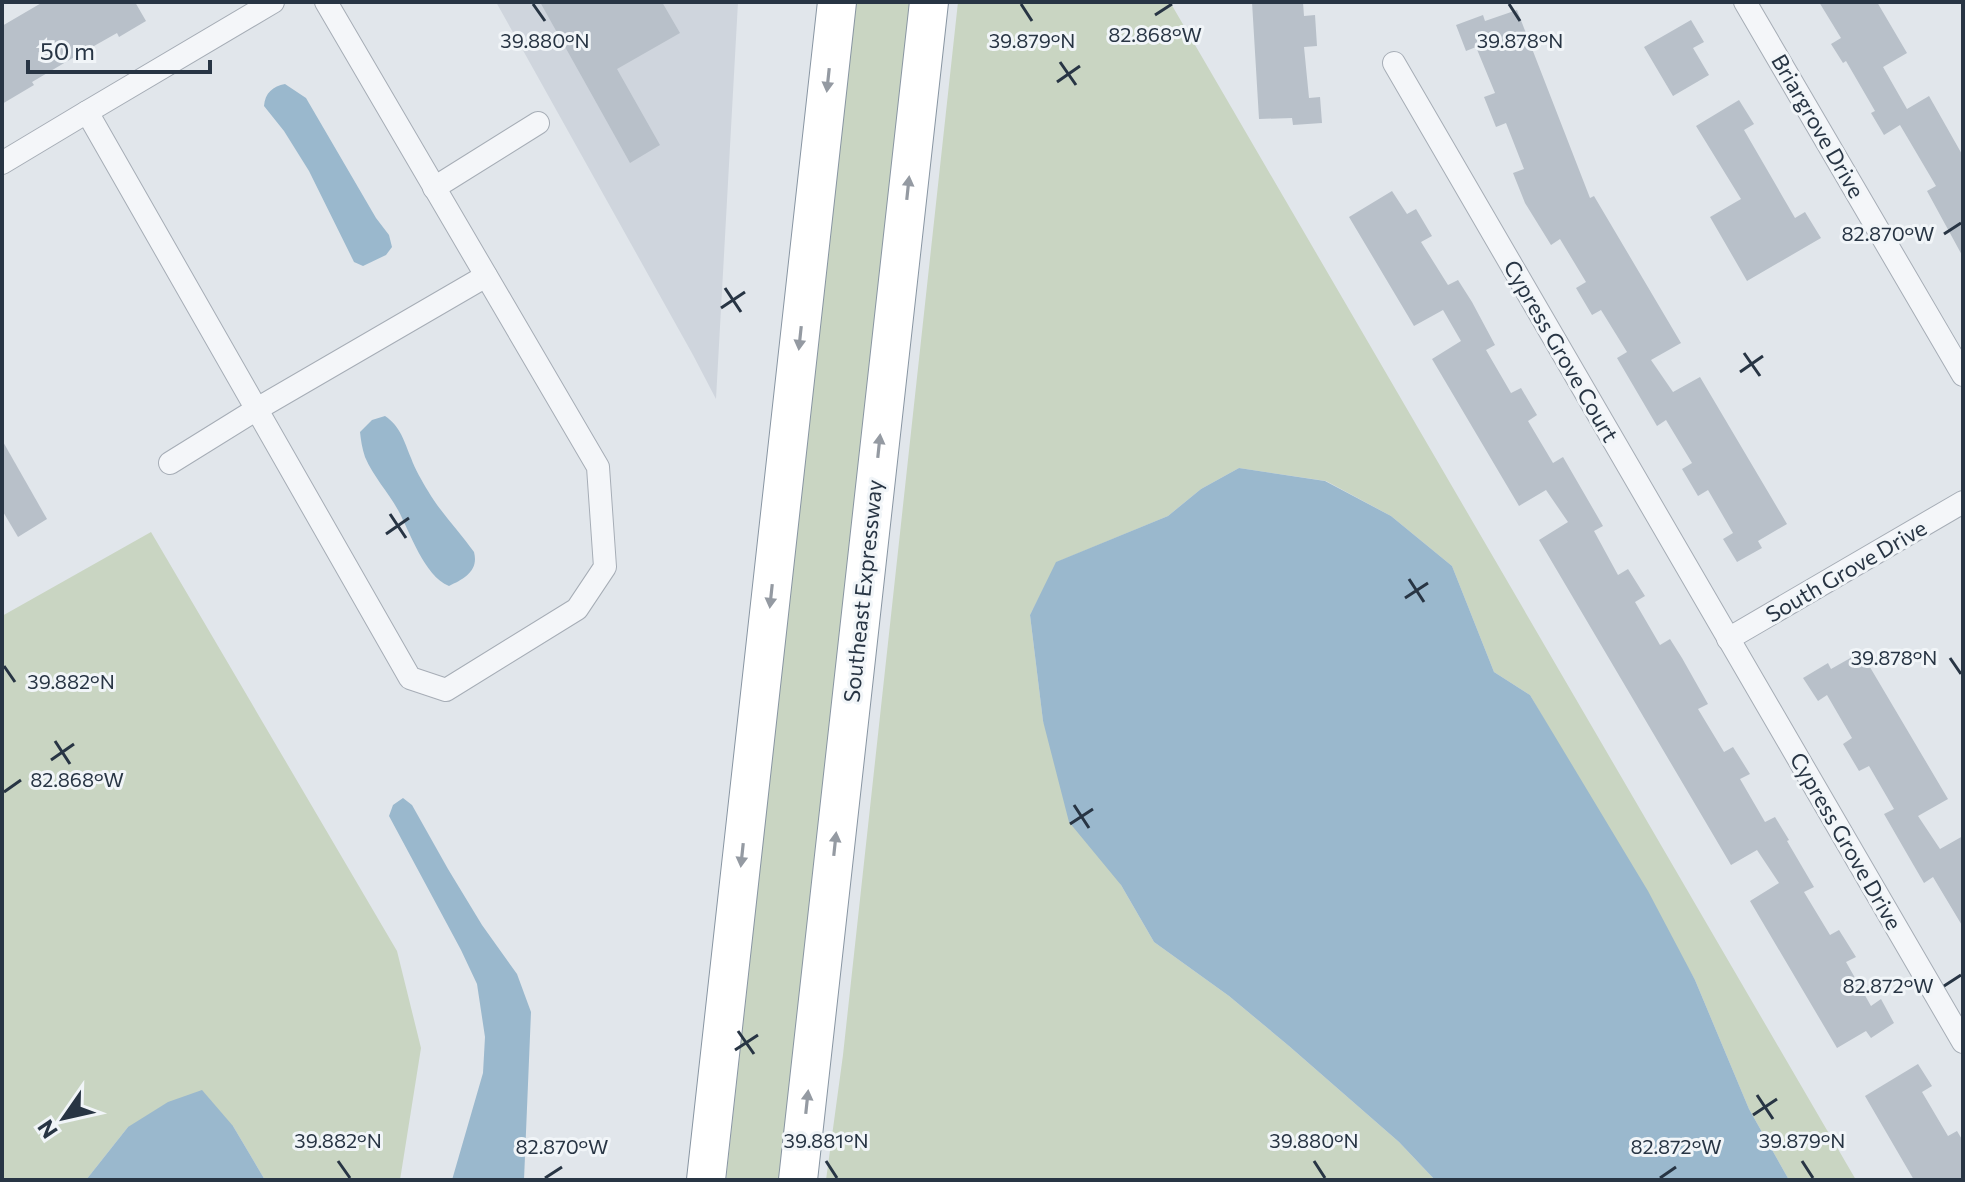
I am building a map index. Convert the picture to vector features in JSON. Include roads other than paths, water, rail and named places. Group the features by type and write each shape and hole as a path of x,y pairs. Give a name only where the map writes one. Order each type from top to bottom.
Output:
{"highway":[{"path":"706,1180 837,2"},
{"name":"Southeast Expressway","path":"798,1180 929,2"}],"street":[{"path":"2,163 273,2"},
{"path":"87,112 410,678 446,690 577,609 605,567 598,467 326,2"},
{"name":"Briargrove Drive","path":"1745,2 1963,375"},
{"name":"Cypress Grove Court","path":"1394,63 1728,639"},
{"path":"434,188 538,123"},
{"path":"170,463 486,276"},
{"name":"South Grove Drive","path":"1728,639 1963,502"},
{"name":"Cypress Grove Drive","path":"1728,639 1963,1042"}],"water":[{"path":"285,84 306,98 389,235 392,247 386,255 363,266 354,262 309,171 264,106 270,91"},
{"path":"385,416 401,435 433,499 474,552 472,569 449,586 440,581 425,563 398,510 365,457 360,432 372,420"},
{"path":"1239,468 1325,481 1391,516 1452,566 1494,672 1530,695 1648,891 1695,980 1749,1109 1789,1180 1435,1180 1399,1142 1289,1046 1229,996 1154,942 1121,885 1069,822 1043,721 1030,615 1056,562 1168,516 1201,489"},
{"path":"403,798 412,805 482,925 517,974 531,1012 524,1180 452,1180 483,1073 485,1037 477,984 389,816 393,805"},
{"path":"202,1090 233,1126 265,1180 86,1180 128,1127 168,1102"}]}
